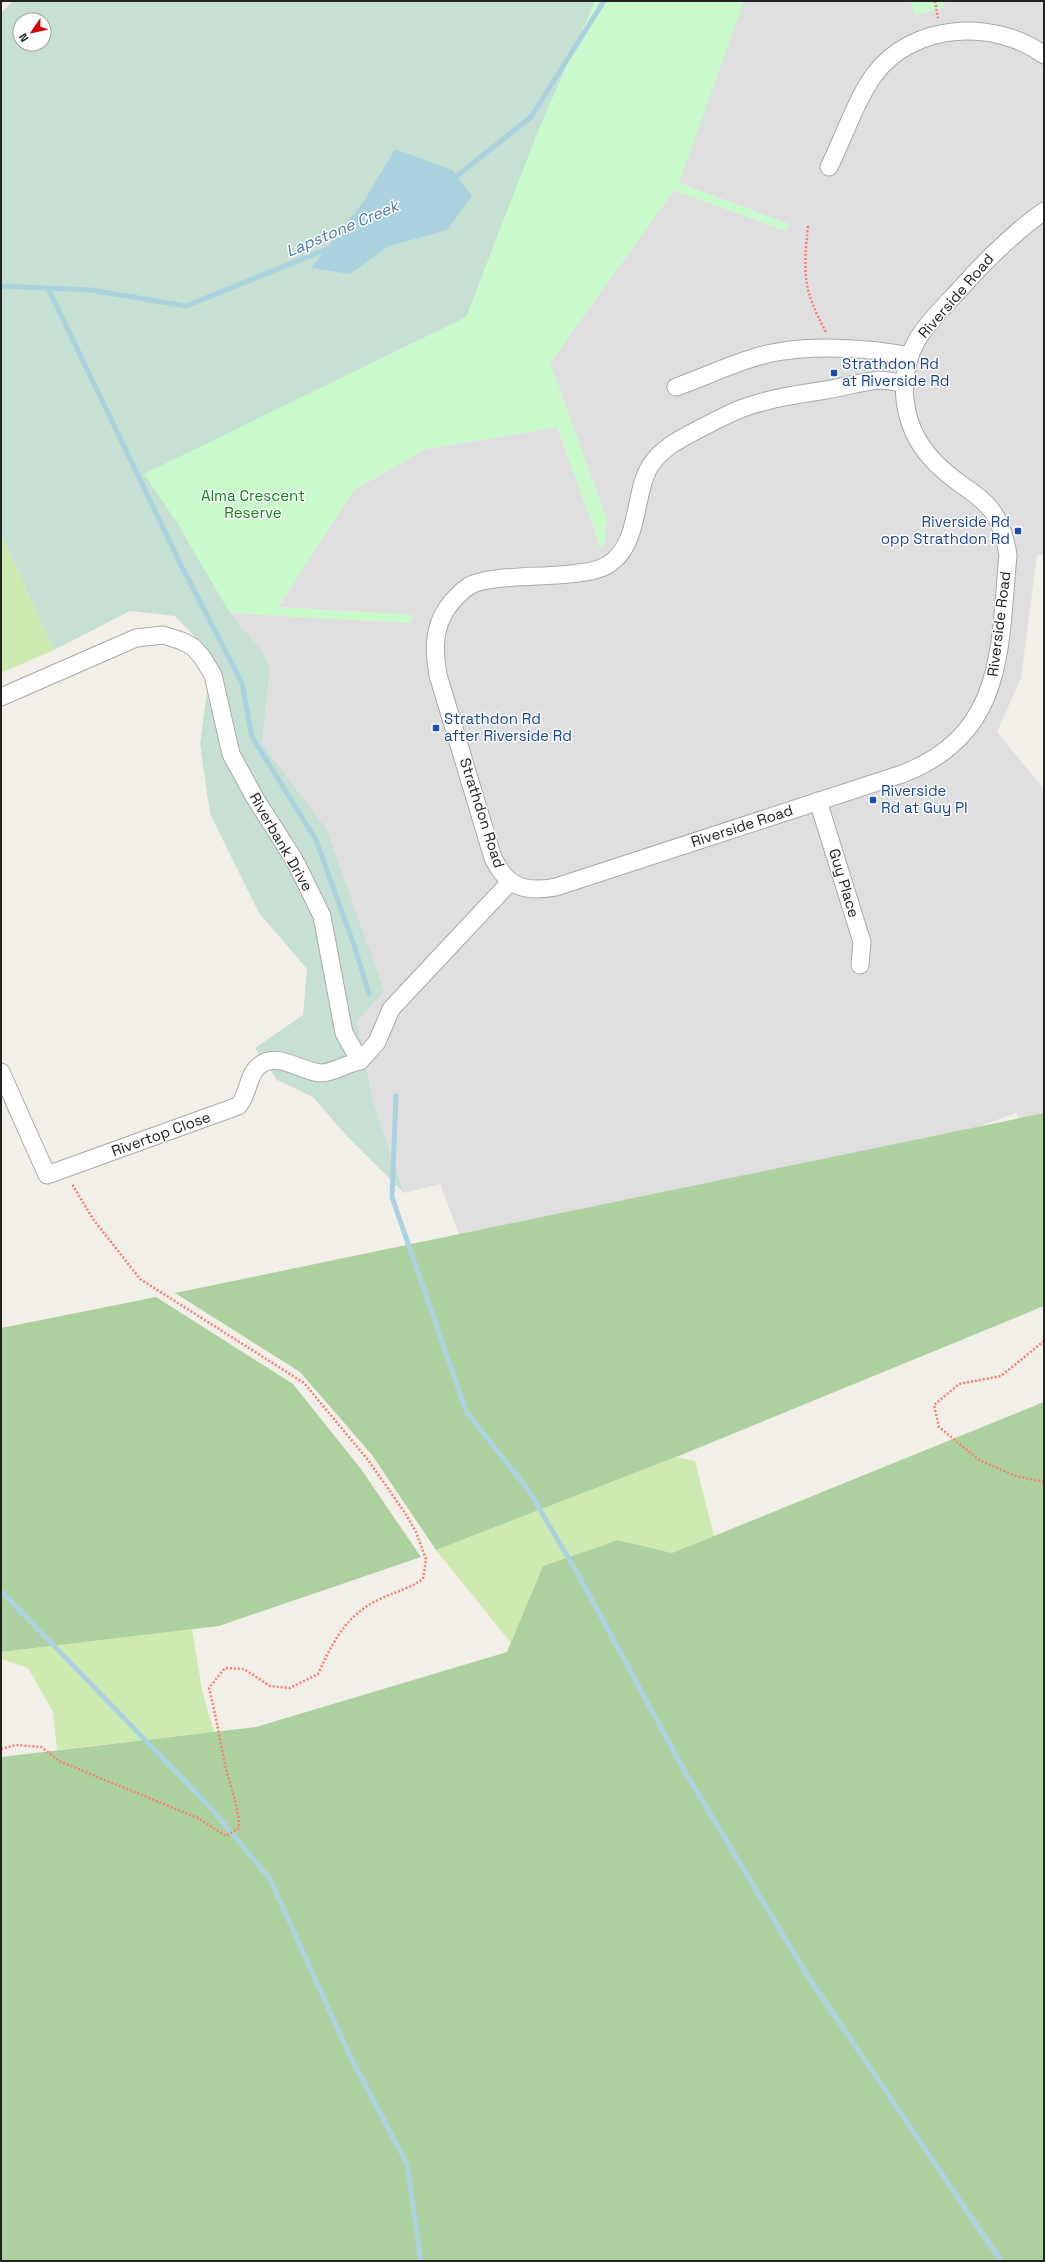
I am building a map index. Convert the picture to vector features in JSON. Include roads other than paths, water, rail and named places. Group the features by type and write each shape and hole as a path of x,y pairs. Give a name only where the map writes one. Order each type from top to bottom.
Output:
{"street":[{"path":"829,167 860,100 875,74 892,58 916,43 942,34 958,31 984,31 1013,38 1044,55"},
{"name":"Riverside Road","path":"510,882 542,890 556,887 912,770 943,752 960,737 979,712 987,696 996,663 1008,555 1006,540 990,506 929,456 908,415 904,384 910,356 923,331 998,248 1044,211"},
{"path":"676,387 770,354 793,351 881,350 910,356"},
{"name":"Strathdon Road","path":"510,882 501,873 493,858 438,675 434,651 436,633 444,613 453,600 470,586 487,580 555,577 604,567 613,561 620,554 631,534 649,467 658,456 688,434 760,402 880,380 904,384"},
{"name":"Riverbank Drive","path":"1,697 136,638 163,635 182,641 193,648 202,657 213,675 231,754 255,798 295,861 322,916 344,1033 360,1061"},
{"name":"Guy Place","path":"818,801 862,942 860,965"},
{"path":"360,1061 377,1042 390,1009 510,882"},
{"name":"Rivertop Close","path":"1,1072 47,1175 238,1106 244,1099 256,1069 270,1060 279,1060 321,1073 360,1061"}],"water":[{"path":"395,149 452,170 472,196 447,230 389,246 350,274 311,268 364,201"}],"waterway":[{"name":"Lapstone Creek","path":"453,179 531,117 604,1"},
{"name":"Lapstone Creek","path":"1,286 91,290 186,306 332,247"},
{"path":"48,288 181,565 242,683 252,737 316,840 355,948 369,994"},
{"path":"396,1096 392,1197 466,1411 529,1491 579,1576 685,1772 807,1975 1001,2261"},
{"path":"1,1591 209,1806 270,1879 349,2054 407,2164 421,2261"}],"place":[{"name":"Strathdon Rd at Riverside Rd","path":"834,373"},
{"name":"Riverside Rd opp Strathdon Rd","path":"1018,531"},
{"name":"Strathdon Rd after Riverside Rd","path":"436,728"},
{"name":"Riverside Rd at Guy Pl","path":"873,800"}],"park label":[{"name":"Alma Crescent Reserve","path":"253,504"}]}
